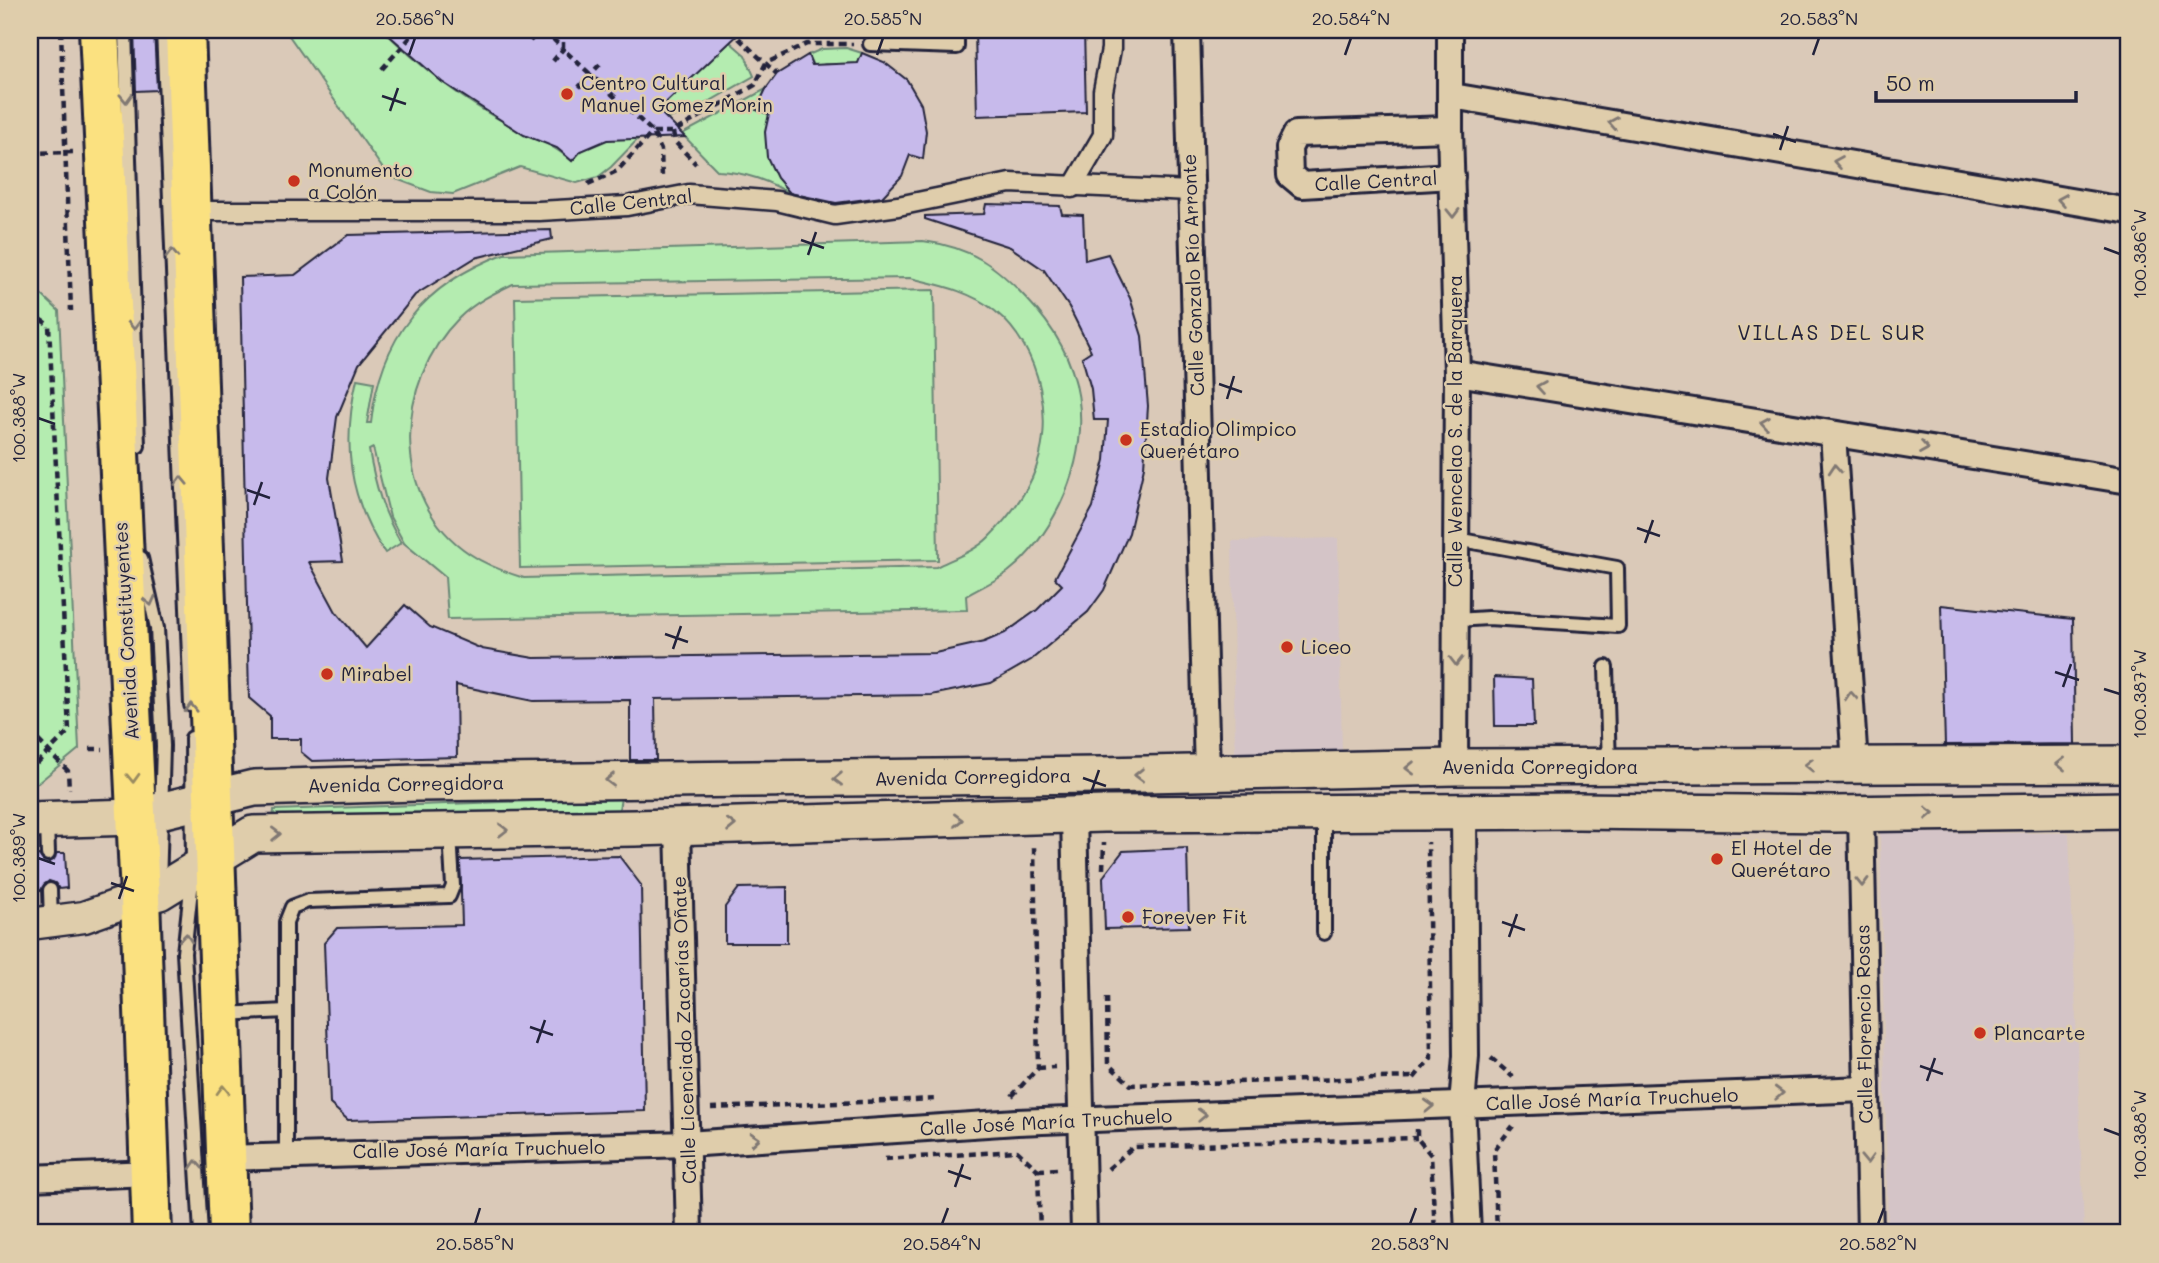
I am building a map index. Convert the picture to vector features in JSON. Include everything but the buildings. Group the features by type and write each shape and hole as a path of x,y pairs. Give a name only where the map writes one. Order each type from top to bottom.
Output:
{"main road":[{"name":"Avenida Constituyentes","path":"99,30 175,806 204,865 220,1014 229,1233"},
{"name":"Avenida Constituyentes","path":"152,1233 152,898 175,806 191,211 185,30"},
{"name":"Avenida Corregidora","path":"41,832 254,788 407,783 1207,773 1455,767 2129,764"},
{"path":"152,898 253,834 678,827 1089,816 1578,811 1861,814 2129,810"}],"street":[{"path":"1072,188 1103,135 1103,91 1111,49 1111,30"},
{"name":"Calle Gonzalo Río Arronte","path":"1187,30 1207,773"},
{"name":"Calle Wencelao S. de la Barquera","path":"1450,30 1457,373 1455,767"},
{"path":"1452,96 2129,211"},
{"name":"Calle Central","path":"1450,129 1296,134 1289,148 1290,175 1302,185 1452,176"},
{"name":"Calle Central","path":"191,211 539,211 627,206 689,194 777,201 835,215 898,206 1010,183 1072,188 1191,191"},
{"path":"1457,373 2129,481"},
{"path":"1833,433 1856,764"},
{"path":"1464,814 1466,1056 1462,1105 1468,1233"},
{"name":"Calle Florencio Rosas","path":"1861,814 1870,1233"},
{"path":"1084,1233 1082,1119 1089,816"},
{"name":"Calle Licenciado Zacarías Oñate","path":"678,827 689,1233"},
{"path":"41,923 85,917 152,898"},
{"name":"Calle José María Truchuelo","path":"226,1158 286,1154 687,1144 1082,1119 1866,1089"},
{"path":"30,1178 150,1173"}],"lane":[{"path":"125,30 138,454"},
{"path":"163,30 191,717"},
{"path":"870,44 957,47 957,30"},
{"path":"1456,539 1617,568 1618,626 1488,618 1456,620"},
{"path":"141,551 157,628 163,746 175,806"},
{"path":"1606,667 1609,766"},
{"path":"175,806 191,731"},
{"path":"1324,813 1324,933"},
{"path":"286,1154 286,922 292,907 308,901 449,896 453,886 450,830"},
{"path":"201,1233 184,953 204,865"},
{"path":"41,923 50,890"},
{"path":"220,1014 286,1012"}],"path":[{"path":"61,30 71,311"},
{"path":"382,69 416,30"},
{"path":"530,41 542,30 653,132 661,150 662,184"},
{"path":"553,61 563,49 563,30"},
{"path":"730,30 777,74"},
{"path":"653,132 673,132 755,85 766,63 807,44 870,44"},
{"path":"579,87 602,62"},
{"path":"579,187 599,181 617,171 632,153 649,140 653,132"},
{"path":"673,132 675,142 696,164"},
{"path":"30,153 65,152"},
{"path":"30,313 49,325 69,732 30,770"},
{"path":"30,732 68,771"},
{"path":"1427,813 1431,1058 1414,1077 1417,1138 1432,1155 1436,1233"},
{"path":"1089,816 1103,877"},
{"path":"1000,1097 1013,1096 1038,1068 1033,818"},
{"path":"1106,983 1108,1064 1131,1085 1414,1077"},
{"path":"1486,1054 1513,1077 1526,1076"},
{"path":"1497,1233 1494,1150 1513,1128 1513,1077"},
{"path":"686,1109 945,1099"},
{"path":"1108,1182 1107,1169 1133,1147 1417,1138"},
{"path":"880,1159 1017,1151 1038,1170 1041,1233"}],"shaded area":[{"name":"Liceo","path":"1338,538 1342,754 1235,757 1232,541"},
{"name":"Plancarte","path":"1880,833 2069,833 2084,1233 1888,1233"}],"green space":[{"path":"285,30 383,30 420,64 460,95 498,119 553,147 572,161 581,151 634,125 643,134 598,177 577,183 520,167 453,194 431,192 388,176"},
{"path":"730,42 745,55 754,76 705,104 667,119 657,110"},
{"path":"846,48 862,53 857,66 825,64 814,68 808,55 822,49"},
{"path":"766,89 757,110 769,114 771,158 778,176 794,196 757,178 718,171 682,134"},
{"path":"923,241 968,253 993,267 1027,299 1047,322 1062,346 1072,371 1078,396 1078,450 1060,505 1024,558 1003,575 966,596 967,610 448,619 445,577 404,543 390,517 373,448 369,450 377,486 389,521 401,543 385,553 363,512 351,469 352,403 357,379 374,382 367,423 371,423 384,365 411,318 429,298 451,281 504,254","holes":["910,278 976,298 995,311 1024,345 1034,366 1043,411 1039,457 1032,478 1018,502 983,543 936,567 524,578 496,568 470,554 444,531 425,503 414,472 410,440 413,407 422,374 438,344 465,312 513,284"]},
{"path":"30,284 59,311 79,749 38,783 30,783"},
{"path":"934,290 938,560 520,568 515,298"},
{"path":"621,798 618,815 273,822 274,810"}],"place":[{"name":"Centro Cultural Manuel Gomez Morin","path":"567,94"},
{"name":"Monumento a Colón","path":"294,181"},
{"name":"Estadio Olimpico Querétaro","path":"1126,440"},
{"name":"Liceo","path":"1287,647"},
{"name":"Mirabel","path":"327,674"},
{"name":"El Hotel de Querétaro","path":"1717,859"},
{"name":"Forever Fit","path":"1128,917"},
{"name":"Plancarte","path":"1980,1033"}],"district":[{"name":"VILLAS DEL SUR","path":"1832,333"}]}
